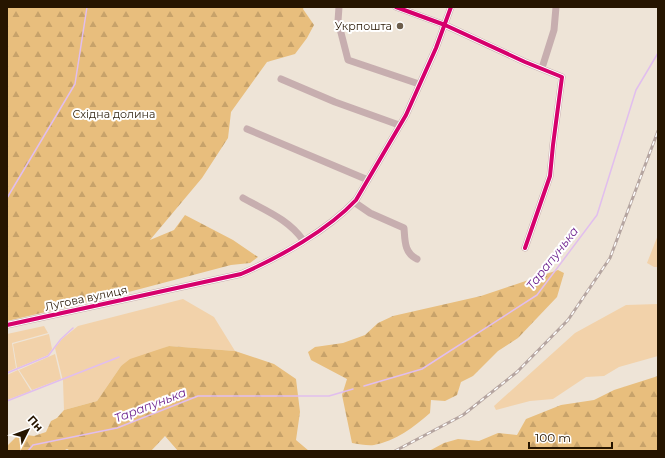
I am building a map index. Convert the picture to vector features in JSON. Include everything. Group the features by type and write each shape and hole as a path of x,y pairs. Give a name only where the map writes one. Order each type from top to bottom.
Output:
{"street":[{"path":"339,7 338,21 348,60 419,84"},
{"path":"396,7 445,25 525,62 562,77 550,176 525,248"},
{"name":"Лугова вулиця","path":"7,325 241,274 266,263 346,211 354,202 368,180 399,125 445,25 451,7"},
{"path":"542,68 554,30 556,7"},
{"path":"281,79 335,102 399,125"},
{"path":"247,129 368,180"},
{"path":"243,198 286,222 294,228 303,240"},
{"path":"354,202 370,213 404,228 406,247 410,256 417,259"}],"shaded area":[{"path":"658,235 658,267 654,267 647,263"},
{"path":"183,299 214,317 235,351 169,346 121,366 97,401 64,410 63,381 55,348 62,339 78,326"},
{"path":"658,304 658,356 619,367 604,376 586,377 553,399 530,401 496,410 494,406 575,333 626,305"},
{"path":"44,326 48,333 12,343 16,368 7,372 7,334"},
{"path":"49,334 52,349 48,355 17,368 13,344"},
{"path":"55,354 61,379 32,390 19,370"},
{"path":"18,370 31,391 7,400 7,375"}],"green space":[{"name":"Східна долина","path":"7,7 304,7 303,9 314,25 307,38 295,54 267,62 231,112 228,138 202,178 150,240 174,230 185,215 233,240 258,257 250,263 231,265 121,294 116,287 110,297 7,321"},
{"path":"558,270 564,273 557,297 518,338 498,351 473,376 461,382 457,395 445,401 431,400 430,413 397,437 372,445 352,443 342,395 347,379 311,360 308,352 315,347 343,343 365,335 378,323 393,316 481,296"},
{"path":"169,346 235,351 274,364 296,379 300,412 296,440 309,451 178,451 165,436 151,451 71,451 67,449 63,451 7,451 7,446 19,434 34,436 46,432 51,421 57,418 64,410 97,401 121,366 130,359"},
{"path":"658,376 658,451 429,451 444,443 458,439 479,441 498,433 517,435 526,419 561,405 594,400 614,390"}],"waterway":[{"name":"Тарапунька","path":"7,198 75,84 87,7"},
{"name":"Тарапунька","path":"364,386 422,369 537,295 597,215 636,90 658,53"},
{"path":"7,373 48,356 61,339 73,328"},
{"path":"7,401 119,357"},
{"name":"Тарапунька","path":"28,451 33,445 117,428 198,396 329,396 353,389"}],"railway":[{"path":"395,451 463,415 517,372 568,320 610,258 658,131"}],"cycle path":[{"path":"396,7 445,25 525,62 562,77 550,176 525,248"},
{"path":"7,325 241,274 303,242 332,222 356,200 406,115 436,48 451,7"}],"place":[{"name":"Укрпошта","path":"400,26"}]}
